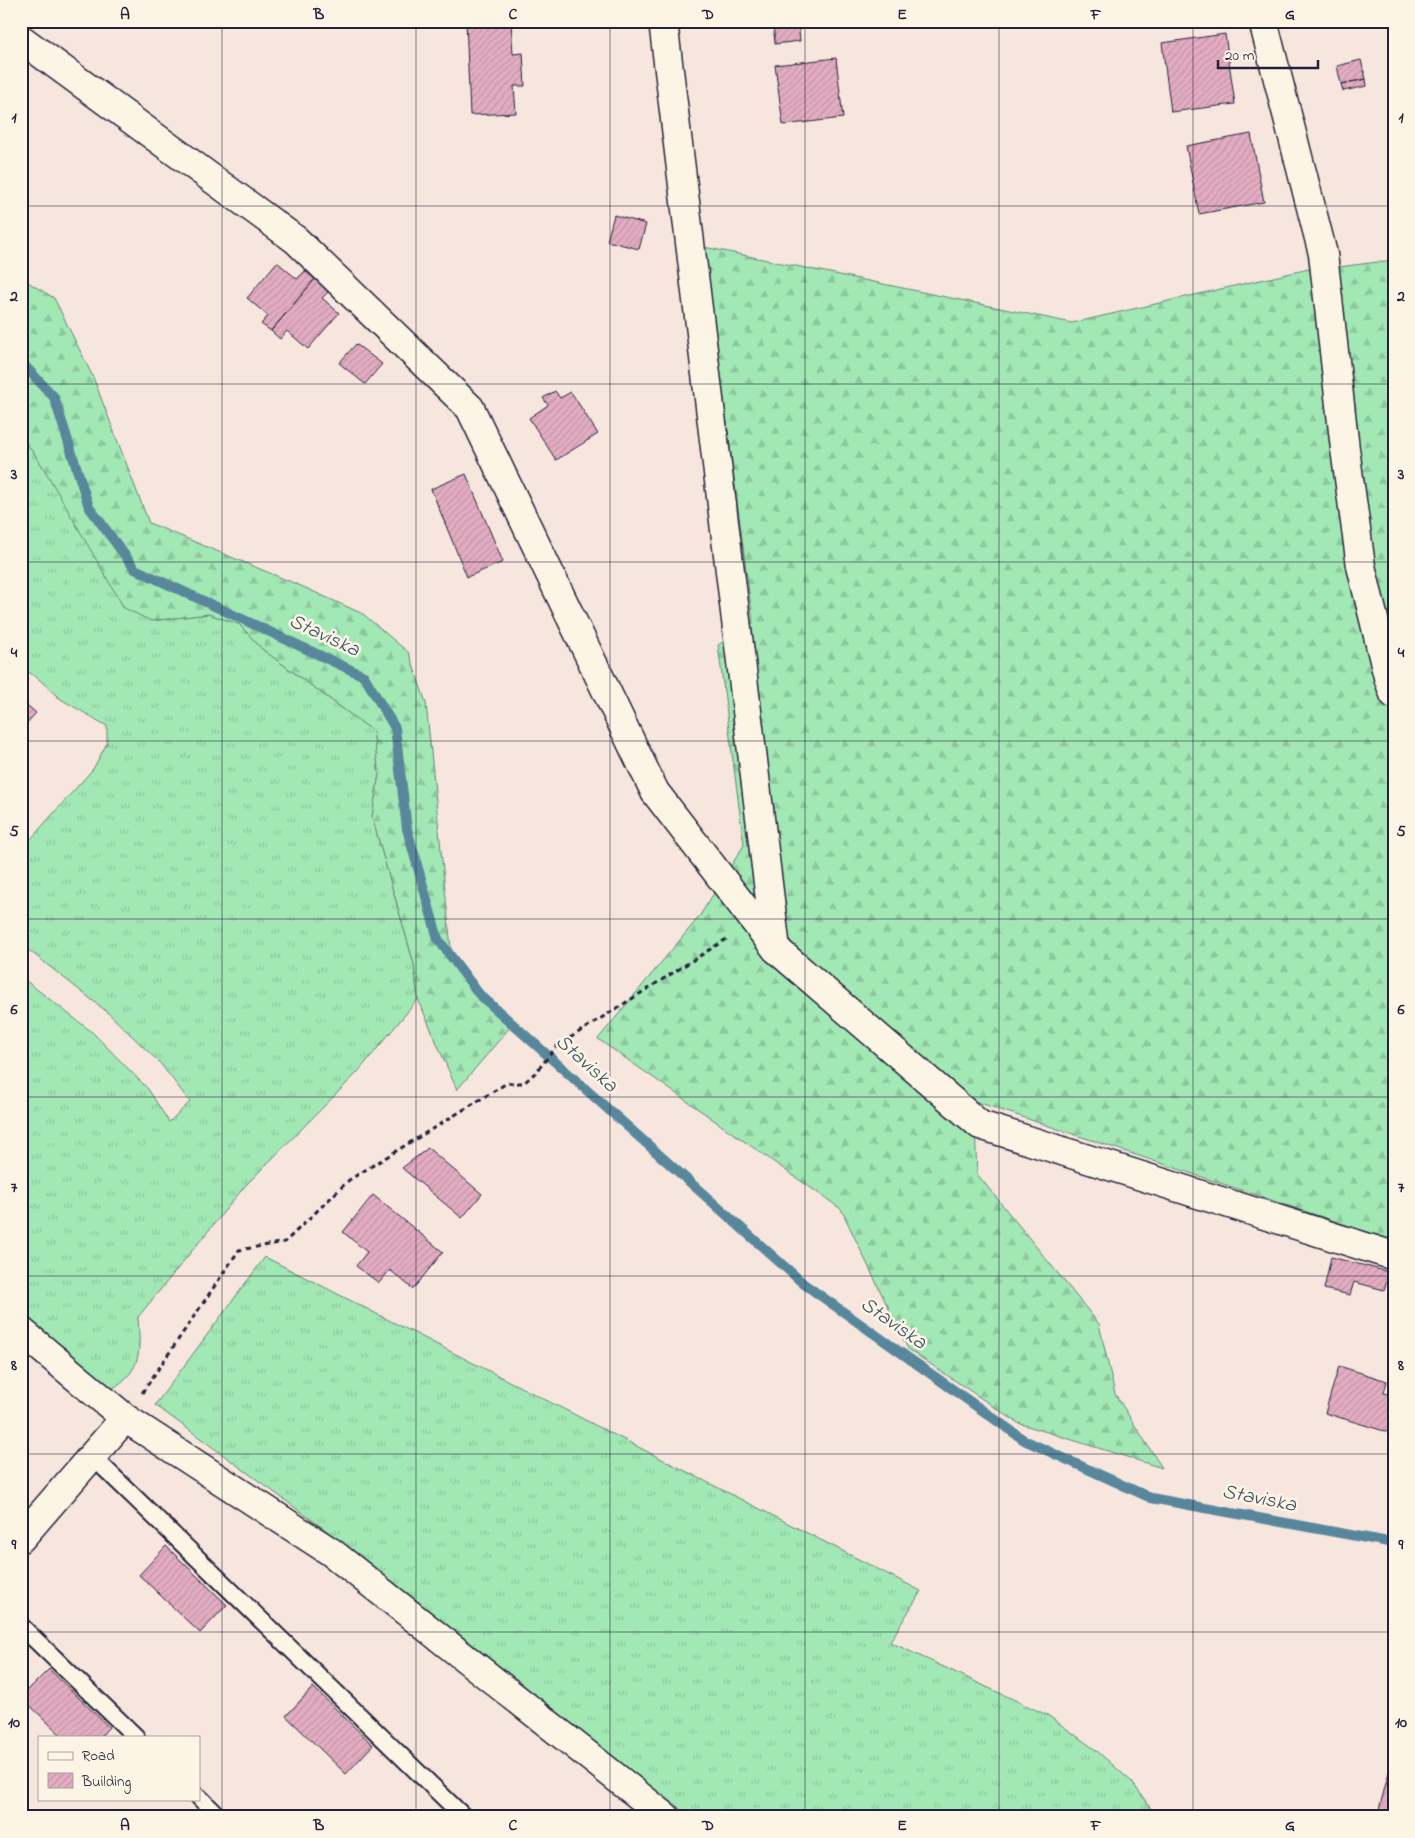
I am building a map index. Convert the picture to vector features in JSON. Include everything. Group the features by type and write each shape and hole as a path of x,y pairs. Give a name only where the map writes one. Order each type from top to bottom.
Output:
{"street":[{"path":"663,21 776,949"},
{"path":"1263,21 1323,254 1345,448 1361,566 1388,677 1394,694"},
{"path":"21,40 296,240 470,408 655,792 776,949 980,1125 1394,1256"},
{"path":"21,1331 125,1418 331,1552 666,1817"},
{"path":"21,1538 125,1418"}],"lane":[{"path":"92,1456 464,1817"},
{"path":"21,1626 135,1736"},
{"path":"200,1798 219,1817"}],"path":[{"path":"125,1418 239,1250 285,1242 349,1180 507,1083 524,1083 558,1046 754,922"}],"green space":[{"path":"704,247 1072,323 1313,268 1394,260 1394,1241 974,1101 977,1174 1099,1324 1115,1394 1162,1468 1018,1423 908,1349 841,1209 598,1039 699,917 744,845 718,645 753,623"},
{"path":"21,278 54,298 93,377 149,523 301,586 363,614 409,653 426,703 452,958 511,1026 457,1090 418,999 414,964 372,817 379,774 373,731 262,649 239,624 208,614 151,621 124,608 43,467 21,435"},
{"path":"21,435 151,621 208,614 239,624 262,649 373,731 379,774 372,817 414,964 418,999 357,1073 245,1186 138,1317 139,1349 137,1358 129,1374 112,1389 21,1322 21,977 92,1032 148,1089 169,1122 190,1102 160,1063 106,1011 21,944 21,850 93,769 107,743 107,726 59,698 40,680 21,667"},
{"path":"265,1257 921,1591 890,1642 1049,1716 1097,1751 1132,1782 1157,1817 690,1817 338,1539 155,1405"}],"building":[{"path":"466,21 511,21 513,54 523,53 525,86 514,86 516,113 470,115"},
{"path":"798,21 800,41 775,44 773,22"},
{"path":"1225,34 1235,104 1171,112 1162,43"},
{"path":"836,58 843,118 783,125 775,65"},
{"path":"1361,60 1366,79 1341,84 1337,66"},
{"path":"1366,79 1367,86 1343,91 1341,84"},
{"path":"1251,134 1264,202 1199,214 1186,146"},
{"path":"614,215 646,224 639,249 607,241"},
{"path":"277,262 297,279 305,271 315,279 271,331 261,324 268,316 247,298"},
{"path":"315,279 328,292 322,298 339,313 308,349 287,331 280,339 271,331"},
{"path":"356,344 382,364 365,384 339,363"},
{"path":"555,391 560,398 571,392 598,434 556,460 529,418 548,405 543,398"},
{"path":"466,474 503,562 467,577 431,489"},
{"path":"21,700 36,713 21,729"},
{"path":"428,1148 482,1194 462,1218 402,1168"},
{"path":"373,1195 443,1252 413,1289 390,1270 379,1283 356,1266 367,1252 343,1232"},
{"path":"1331,1257 1389,1272 1384,1290 1354,1282 1350,1295 1324,1289"},
{"path":"1339,1366 1387,1381 1384,1393 1394,1396 1394,1434 1325,1413"},
{"path":"166,1546 227,1605 200,1633 139,1575"},
{"path":"49,1669 109,1727 101,1736 62,1736 21,1697"},
{"path":"313,1687 373,1745 346,1774 286,1716"},
{"path":"1389,1772 1394,1773 1394,1817 1377,1817"}],"waterway":[{"name":"Staviska","path":"21,362 54,397 89,507 135,569 364,676 395,728 407,829 438,939 479,994 804,1284 1024,1440 1151,1498 1394,1543"}]}
